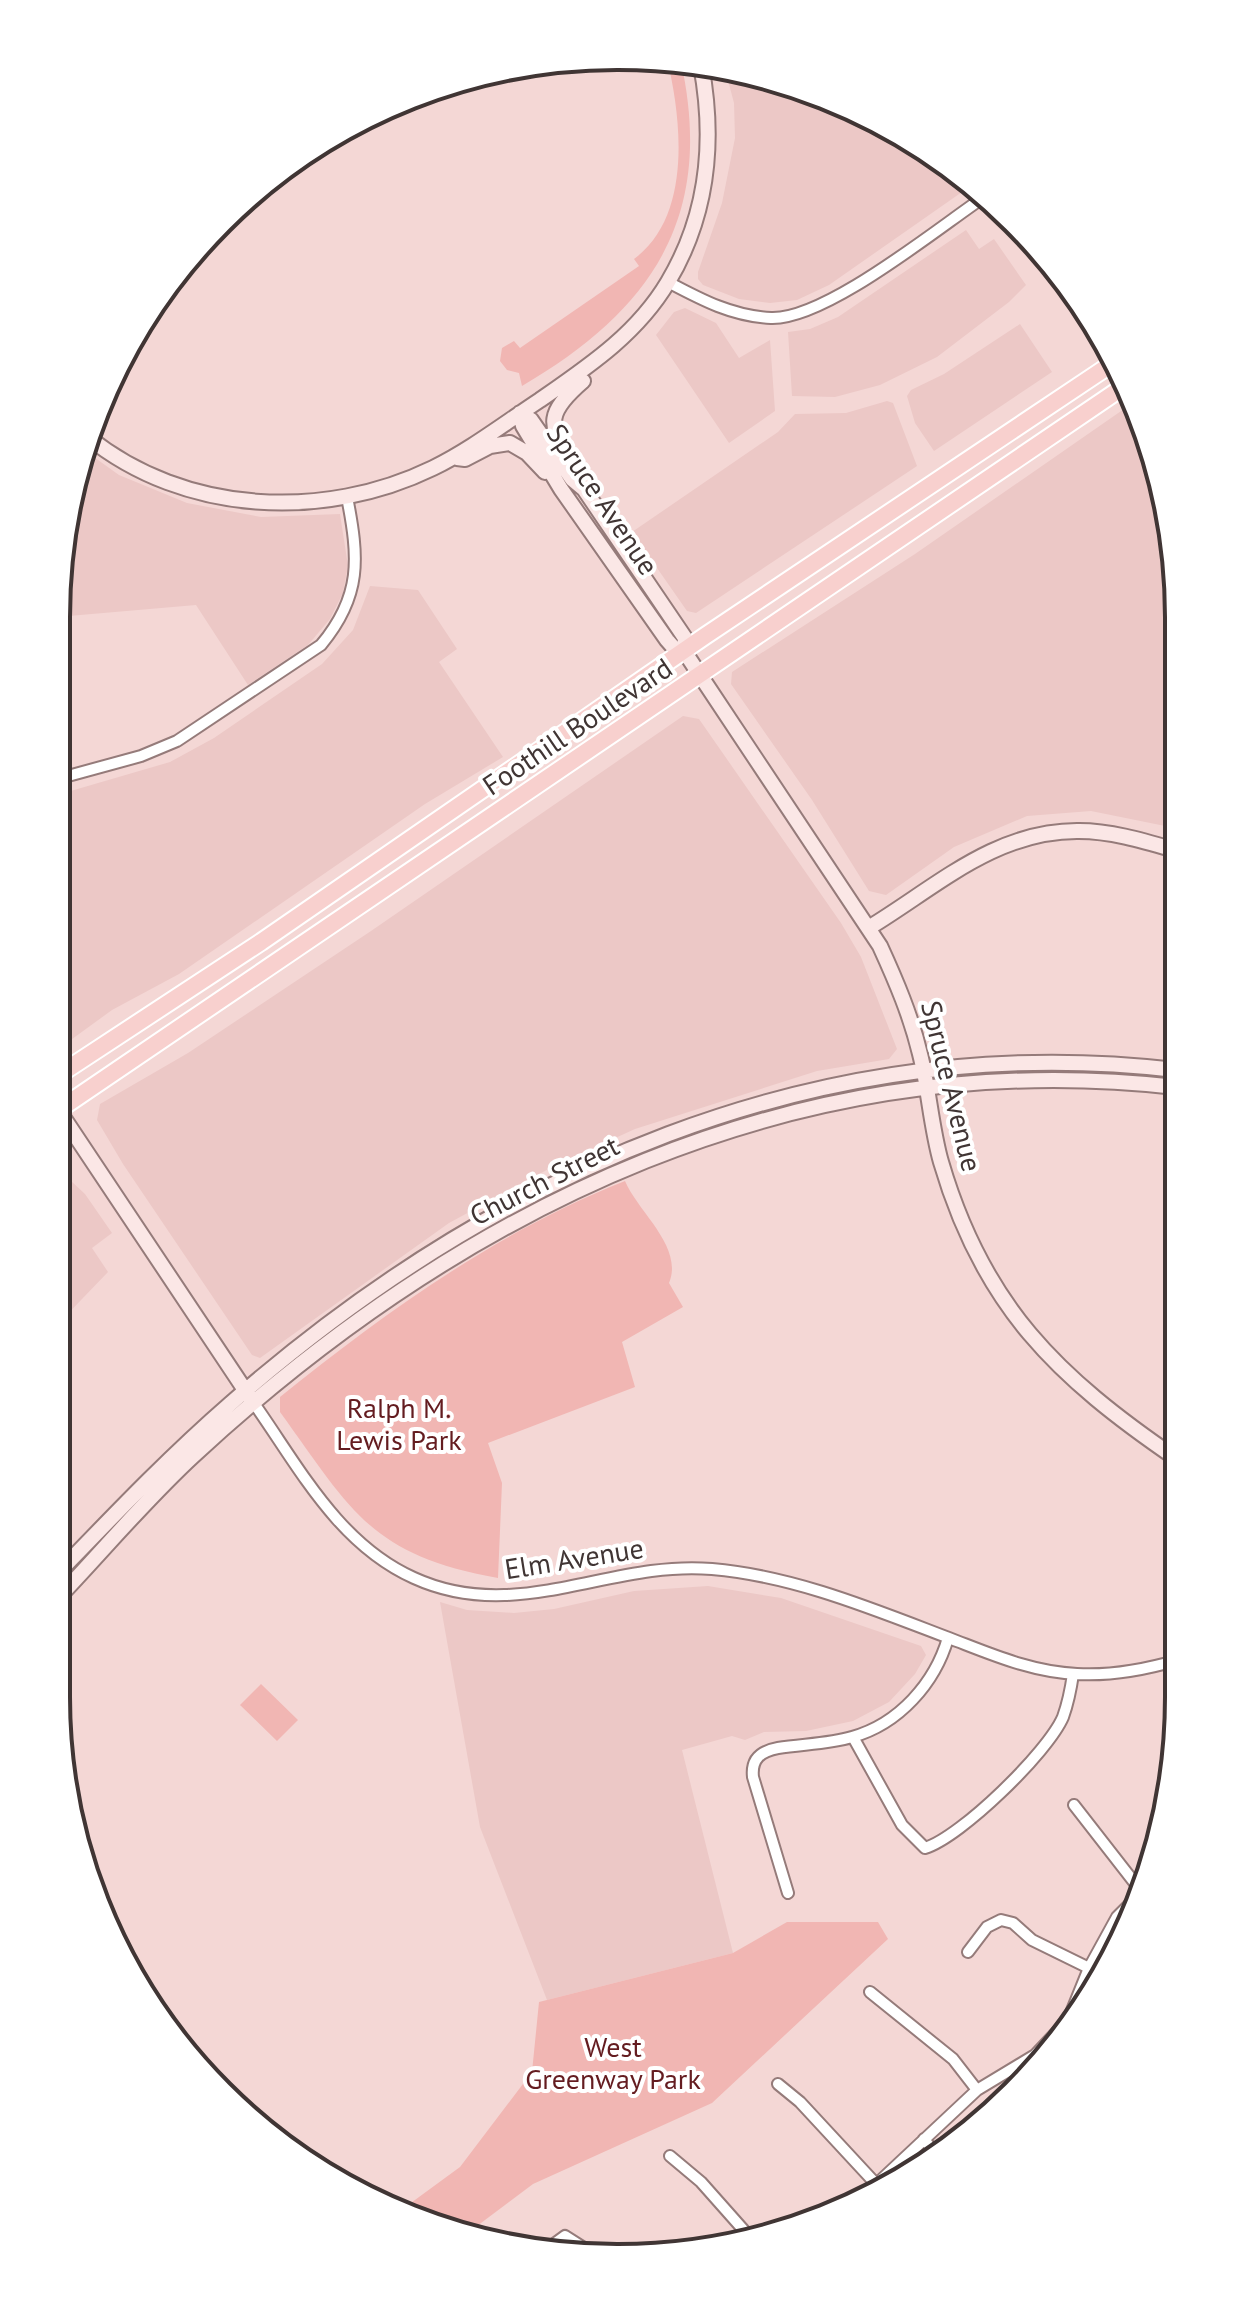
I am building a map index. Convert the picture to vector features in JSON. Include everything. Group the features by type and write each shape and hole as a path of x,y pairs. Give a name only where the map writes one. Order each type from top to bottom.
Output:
{"main road":[{"name":"Foothill Boulevard","path":"70,1067 274,934 684,651 1105,368"},
{"name":"Foothill Boulevard","path":"70,1101 1116,392"}],"street":[{"path":"99,443 153,476 199,492 296,504 347,497 413,477 453,457 590,366 639,321 668,282 690,236 706,178 709,141 702,77"},
{"path":"668,282 737,314 775,318 797,313 838,296 975,203"},
{"path":"584,489 559,436 554,413 560,400 583,382 590,366"},
{"name":"Spruce Avenue","path":"520,413 523,426 561,489 576,505 667,640 674,648 684,651"},
{"name":"Spruce Avenue","path":"520,413 531,420 572,479 584,489 680,629 685,638 684,651 870,927 902,993 925,1078 940,1159 955,1206 971,1244 1005,1302 1029,1335 1078,1387 1165,1450"},
{"path":"453,457 465,459 490,446 510,443 527,453 561,489"},
{"path":"70,775 141,756 177,741 321,645 336,627 350,600 356,572 355,537 347,497"},
{"path":"870,927 974,859 1028,838 1057,832 1098,832 1165,848"},
{"name":"Church Street","path":"70,1561 151,1477 249,1397 338,1317 459,1234 520,1198 624,1149 752,1104 822,1087 1090,1063 1165,1069"},
{"name":"Church Street","path":"70,1585 249,1397 454,1256 521,1216 630,1164 755,1120 925,1078 1059,1079 1165,1086"},
{"name":"Elm Avenue","path":"70,1129 319,1499 344,1528 371,1552 414,1578 460,1592 517,1596 544,1594 623,1576 712,1569 780,1579 1018,1665 1073,1674 1110,1675 1165,1663"},
{"path":"624,1149 630,1164"},
{"path":"788,1893 753,1777 751,1766 756,1758 766,1750 853,1737 906,1707 935,1670 948,1638"},
{"path":"853,1737 902,1825 925,1848 954,1832 1031,1763 1063,1717 1073,1674"},
{"path":"1074,1805 1133,1881"},
{"path":"1083,1985 1119,1915"},
{"path":"968,1952 987,1927 1001,1920 1013,1923 1032,1940 1089,1968"},
{"path":"870,1992 953,2059 977,2090"},
{"path":"888,2172 977,2090 1026,2060"},
{"path":"778,2084 800,2102 873,2181"},
{"path":"924,2139 930,2146"},
{"path":"670,2156 701,2182 742,2229"},
{"path":"559,2240 565,2236 578,2243"}],"shaded area":[{"path":"728,82 793,99 827,112 891,143 962,192 829,285 797,300 770,303 739,299 703,285 698,279 698,272 722,203 735,138 734,103"},
{"path":"966,230 979,249 994,239 1026,285 1009,302 937,357 880,385 835,397 792,396 788,332 810,329 838,317"},
{"path":"685,308 716,323 739,358 770,340 775,411 729,443 656,335 674,312"},
{"path":"1020,324 1052,372 934,451 915,423 907,396 911,390 944,374"},
{"path":"887,401 893,403 917,466 696,613 687,611 632,532 778,432 795,414 846,413"},
{"path":"1124,409 1146,476 1164,582 1165,826 1091,811 1027,816 954,847 886,895 869,891 812,800 731,684 732,672 915,554"},
{"path":"94,457 119,475 187,503 261,517 340,514 348,566 343,593 330,619 308,645 248,685 196,605 70,616 75,546"},
{"path":"370,586 418,590 457,649 439,662 503,757 425,804 179,974 112,1010 70,1041 70,791 170,762 214,738 322,664 353,630"},
{"path":"683,716 699,719 841,923 861,957 897,1049 889,1059 817,1071 635,1129 554,1166 449,1223 260,1358 252,1355 123,1164 97,1120 100,1104 188,1053"},
{"path":"70,1180 85,1194 112,1233 92,1248 108,1272 70,1311"},
{"path":"708,1586 781,1598 921,1646 926,1655 915,1674 889,1702 853,1721 806,1731 764,1732 745,1740 732,1736 682,1750 733,1953 547,2000 480,1827 440,1602 467,1610 514,1613 554,1609 634,1591"}],"green space":[{"path":"670,73 683,74 689,117 689,167 680,213 663,254 638,291 606,325 568,357 522,386 519,373 507,370 500,361 502,348 514,341 520,348 639,266 634,259 653,241 666,219 678,166"},
{"name":"Ralph M. Lewis Park","path":"625,1181 665,1243 672,1270 669,1283 683,1307 622,1342 635,1387 488,1443 502,1483 498,1578 420,1556 391,1541 346,1502 280,1412 280,1397 402,1305 488,1249 579,1201"},
{"path":"261,1684 298,1720 277,1741 240,1705"},
{"name":"West Greenway Park","path":"787,1922 878,1922 888,1939 712,2103 533,2184 478,2225 411,2203 460,2167 532,2072 539,2002 733,1953"}]}
